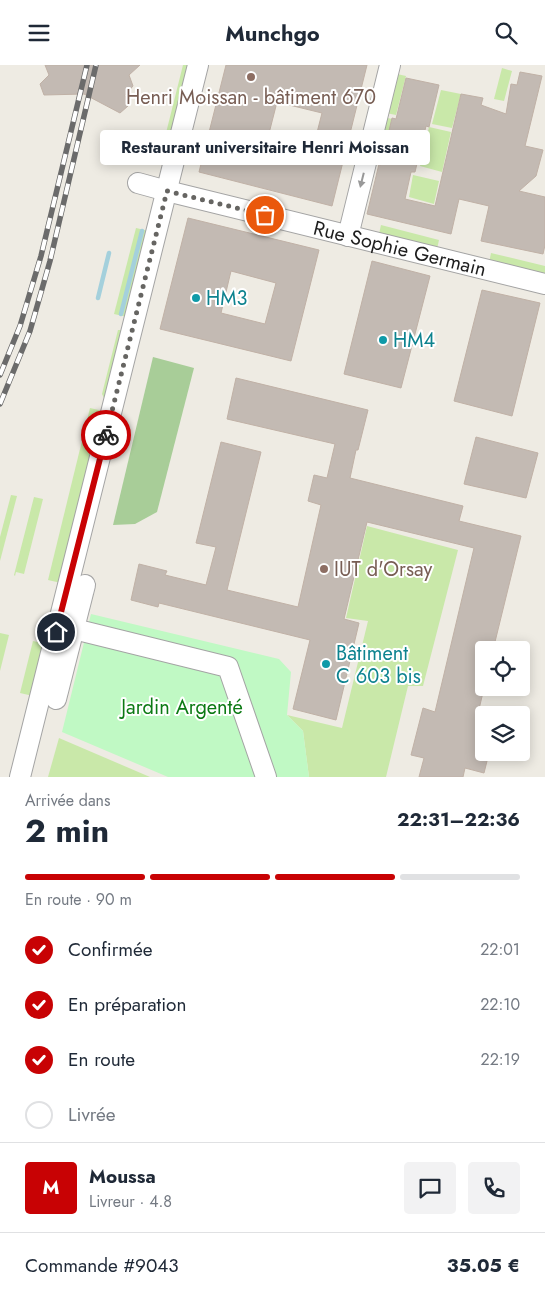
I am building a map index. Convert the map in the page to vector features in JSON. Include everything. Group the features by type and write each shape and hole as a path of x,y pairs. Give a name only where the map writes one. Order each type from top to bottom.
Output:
{"street":[{"path":"20,777 198,65"},
{"path":"195,123 209,65"},
{"path":"348,235 390,65"},
{"name":"Rue Sophie Germain","path":"138,183 545,284"},
{"path":"56,699 72,622 85,585"},
{"path":"72,622 228,667 266,777"}],"green space":[{"path":"183,65 190,65 169,150 162,149"},
{"path":"502,68 512,71 504,101 494,99"},
{"path":"397,74 406,76 396,115 376,111"},
{"path":"441,90 461,94 452,128 432,124"},
{"path":"375,115 392,119 382,161 365,157"},
{"path":"429,127 451,132 442,172 420,166"},
{"path":"413,175 439,181 434,204 409,197"},
{"path":"381,225 439,240 437,249 379,234"},
{"path":"136,228 149,231 127,317 114,314"},
{"path":"491,253 545,266 545,277 489,263"},
{"path":"118,330 124,330 107,399 102,394"},
{"path":"153,357 194,368 157,512 135,524 113,525"},
{"path":"90,408 103,411 61,583 48,580"},
{"path":"11,495 17,496 0,561 0,537"},
{"path":"34,497 43,499 24,574 16,572 15,576 14,575"},
{"path":"367,526 458,550 423,686 408,686 386,777 309,777 303,731 287,715 342,728 368,621 346,618"},
{"name":"Jardin Argenté","path":"91,614 279,659 291,672 287,715 303,731 309,777 168,777 62,732"},
{"path":"0,633 9,635 0,671"},
{"path":"33,641 46,644 33,696 20,693"},
{"path":"59,738 150,777 48,777"}],"building":[{"path":"45,65 140,65 129,75 133,86 125,95 128,106 120,113 84,94 44,95 40,84 49,75"},
{"path":"226,65 367,65 332,206 199,172","holes":["277,102 322,113 309,164 264,153"]},
{"path":"520,72 542,76 525,146 543,150 536,176 519,191 545,197 545,245 543,254 481,241 489,206 459,199 451,234 367,214 392,118 396,119 406,78 439,85 429,127 426,126 415,172 411,172 405,199 435,206 461,94 483,98 481,105 506,114 511,84 517,85"},
{"name":"HM3","path":"188,218 319,250 291,361 160,329","holes":["231,271 276,283 265,324 221,313"]},
{"name":"HM4","path":"372,261 430,276 401,388 344,374"},
{"path":"482,290 540,303 512,416 454,401"},
{"path":"236,378 368,410 350,478 463,506 459,521 521,536 495,641 475,641 475,696 482,696 480,706 475,706 475,761 487,761 484,773 465,768 463,777 419,777 424,758 411,755 423,708 435,712 474,548 367,522 344,619 359,623 336,720 293,709 310,640 159,603 158,607 131,600 139,564 167,571 165,575 206,585 216,547 196,543 221,442 261,452 227,590 298,607 321,505 308,501 314,475 327,478 335,444 227,419"},
{"path":"476,437 538,453 526,498 464,484"}],"waterway":[{"path":"121,314 142,231"},
{"path":"98,298 109,253"}],"railway":[{"path":"0,375 20,326 41,256 87,65"},
{"path":"0,404 30,331 50,261 96,65"}],"way so far":[{"path":"106,435 167,191 265,215"}],"place":[{"name":"Henri Moissan - bâtiment 670","path":"251,77"},
{"name":"Restaurant universitaire Henri Moissan","path":"265,215"},
{"name":"HM3","path":"196,298"},
{"name":"HM4","path":"383,340"},
{"name":"IUT d'Orsay","path":"324,569"},
{"name":"Bâtiment C 603 bis","path":"326,664"}],"route":[{"path":"56,632 106,435"}]}
